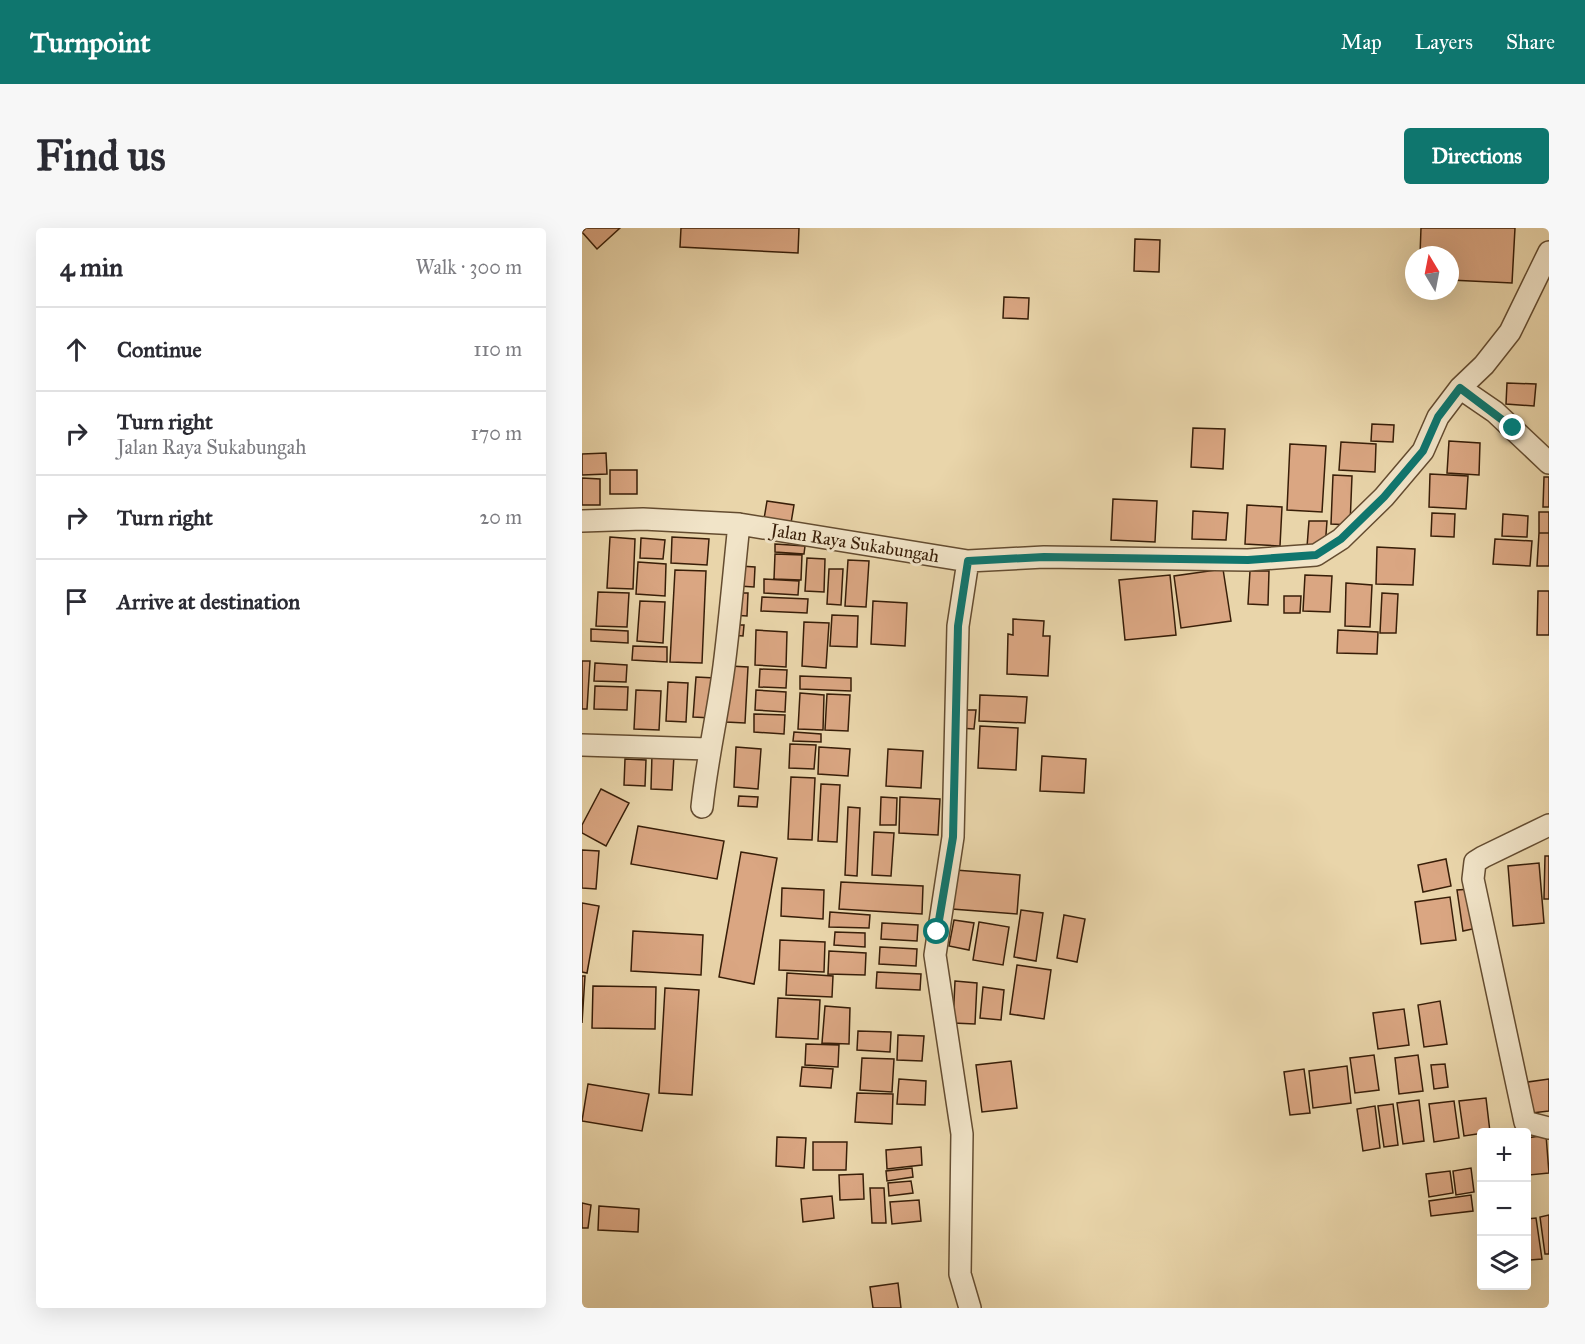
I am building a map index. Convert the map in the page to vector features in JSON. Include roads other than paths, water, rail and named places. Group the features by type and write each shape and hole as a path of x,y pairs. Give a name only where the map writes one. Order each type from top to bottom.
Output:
{"street":[{"name":"Jalan Raya Sukabungah","path":"582,521 643,519 740,524 968,561 987,558 1091,557 1248,560 1316,555 1341,539 1384,497 1423,451 1438,417 1460,388 1484,365 1510,332 1549,252"},
{"path":"1460,388 1513,428 1549,463"},
{"path":"702,807 708,749 716,717 724,665 740,524"},
{"path":"968,561 958,626 953,837 935,955 938,987 953,1063 962,1134 960,1274 969,1308"},
{"path":"582,744 708,749"},
{"path":"1549,825 1483,856 1475,862 1473,879 1525,1122 1549,1128"}]}
